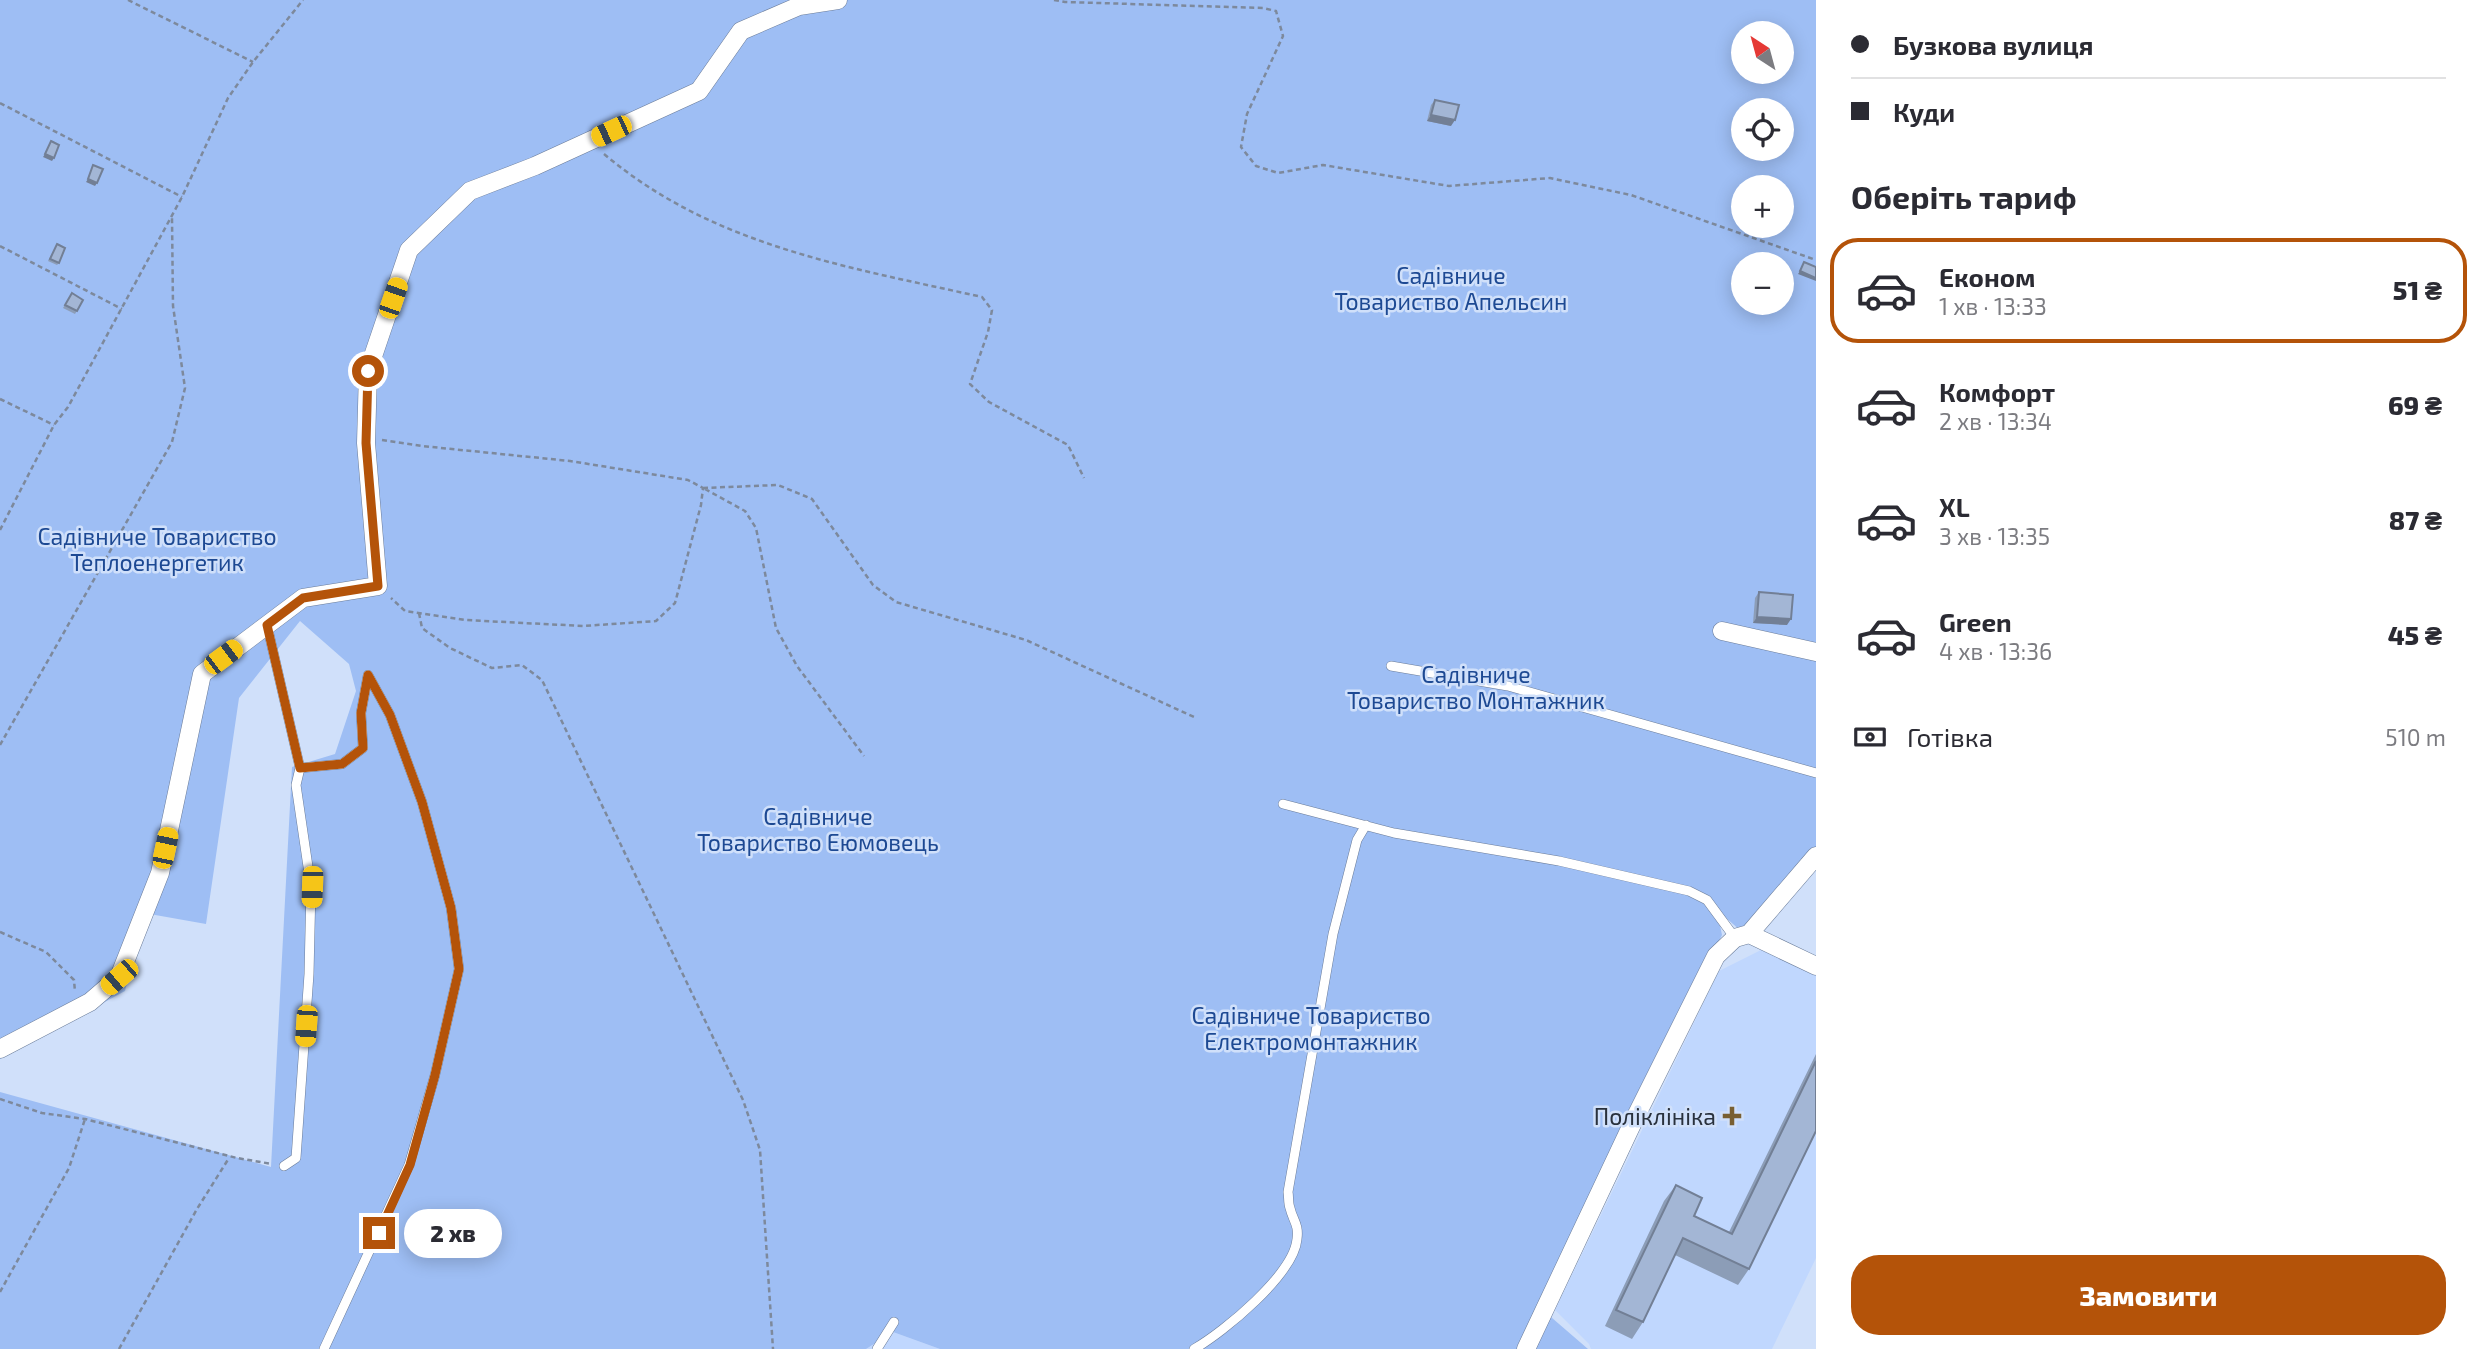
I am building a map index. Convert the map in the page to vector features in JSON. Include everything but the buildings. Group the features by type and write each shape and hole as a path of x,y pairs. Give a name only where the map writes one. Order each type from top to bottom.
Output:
{"street":[{"path":"0,1049 90,1002 119,977 160,873 202,674 303,598 378,586 366,443 368,371 410,250 470,191 698,91 741,31 799,6 838,0"},
{"path":"1722,631 1816,652"},
{"path":"1526,1349 1634,1118 1716,956 1742,936 1816,856"},
{"path":"1742,936 1816,966"}],"lane":[{"path":"267,625 300,768 296,785 312,887 309,974 296,1158 284,1166"},
{"path":"1391,666 1508,686 1816,773"},
{"path":"300,768 342,764 363,748 361,713 368,675 390,715 422,802 451,908 459,969 435,1075 410,1165 324,1349"},
{"path":"1283,804 1394,832 1559,862 1689,891 1707,900 1742,936"},
{"path":"1194,1349 1207,1342 1271,1286 1292,1259 1297,1241 1297,1223 1290,1208 1288,1192 1333,934 1355,848 1366,825"},
{"path":"877,1349 894,1322"}],"path":[{"path":"128,0 253,62"},
{"path":"0,530 54,425 68,407 172,217 228,98 303,0"},
{"path":"1054,0 1263,8 1276,11 1283,36 1247,114 1241,147 1256,166 1278,173 1324,165 1448,186 1550,178 1631,195 1816,260"},
{"path":"0,103 182,197"},
{"path":"589,141 626,173 721,227 804,257 982,297 992,310 988,332 970,384 989,402 1068,445 1084,478"},
{"path":"0,745 172,442 185,388 173,306 172,217"},
{"path":"0,246 122,309"},
{"path":"0,399 54,425"},
{"path":"367,437 422,446 570,461 688,480 745,511 756,528 776,628 797,666 864,756"},
{"path":"702,488 778,485 812,499 873,585 896,602 1026,640 1194,717"},
{"path":"378,586 405,611 465,620 583,626 656,621 676,603 701,505 702,488"},
{"path":"419,613 422,628 450,648 492,668 523,665 542,681 566,736 661,925 743,1100 760,1150 773,1349"},
{"path":"0,932 46,952 74,980 77,1009"},
{"path":"0,1099 42,1113 85,1119 230,1156 284,1166"},
{"path":"0,1292 69,1168 85,1119"},
{"path":"119,1349 197,1209 230,1156"}],"shaded area":[{"name":"Поліклініка","path":"1763,949 1816,975 1816,1258 1772,1349 1591,1349 1555,1310 1719,971"},
{"path":"893,1332 940,1349 866,1349"}],"green space":[{"path":"0,0 1816,0 1816,867 1800,859 1804,871 1741,931 1717,910 1722,935 1537,1305 1588,1349 940,1349 893,1332 866,1349 0,1349 0,1092 271,1167 292,767 335,754 356,691 349,664 300,621 239,698 206,924 144,913 125,991 0,1059"}],"place":[{"name":"Поліклініка","path":"1732,1116"}],"route":[{"path":"368,371 366,443 378,586 303,598 267,625 300,768 342,764 363,748 361,713 368,675 390,715 422,802 451,908 459,969 435,1075 410,1165 379,1233"}],"park label":[{"name":"Садівниче Товариство Апельсин","path":"1451,288"},
{"name":"Садівниче Товариство Теплоенергетик","path":"157,549"},
{"name":"Садівниче Товариство Монтажник","path":"1476,687"},
{"name":"Садівниче Товариство Еюмовець","path":"818,829"},
{"name":"Садівниче Товариство Електромонтажник","path":"1311,1028"}]}
